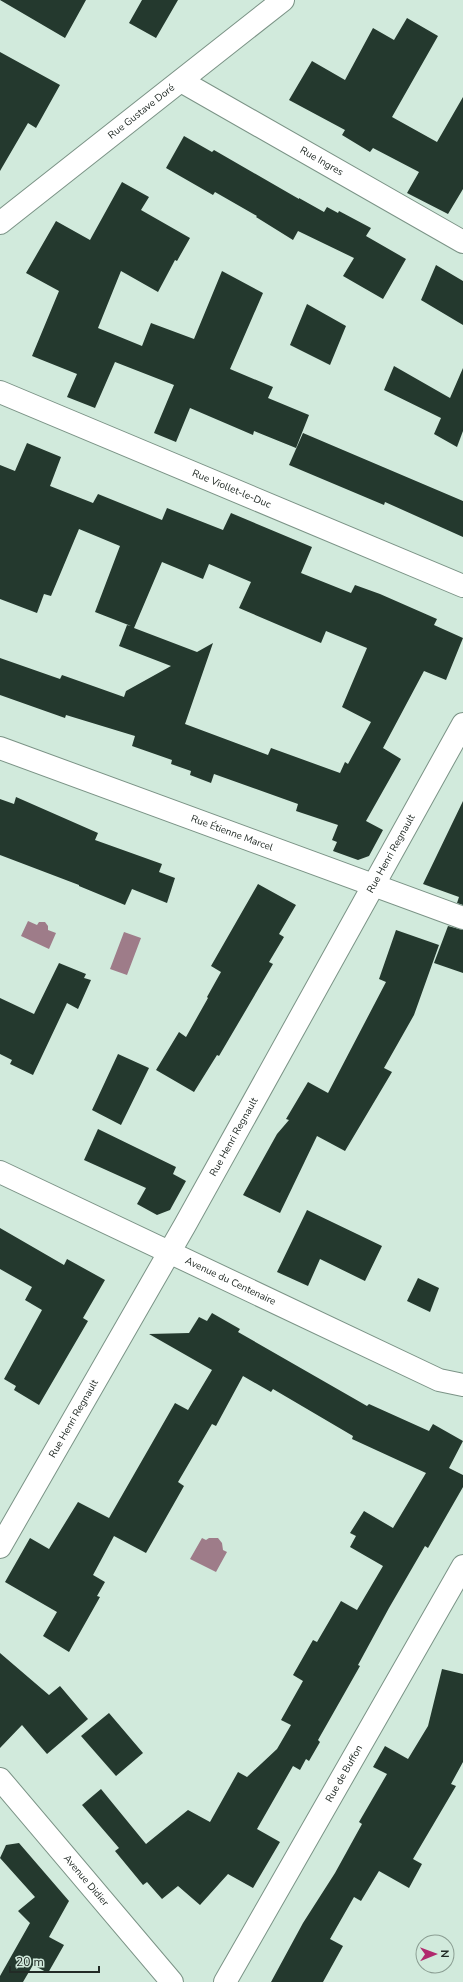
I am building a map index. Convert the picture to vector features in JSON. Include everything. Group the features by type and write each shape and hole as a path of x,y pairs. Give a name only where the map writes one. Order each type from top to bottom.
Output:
{"street":[{"name":"Rue Gustave Doré","path":"0,223 283,0"},
{"name":"Rue Ingres","path":"181,81 463,242"},
{"name":"Rue Viollet-le-Duc","path":"0,392 463,586"},
{"name":"Rue Henri Regnault","path":"0,1547 169,1251 463,724"},
{"name":"Rue Étienne Marcel","path":"0,748 463,918"},
{"name":"Avenue du Centenaire","path":"0,1172 439,1380 463,1385"},
{"name":"Rue de Buffon","path":"225,1982 463,1566"},
{"name":"Avenue Didier","path":"4,1793 172,1982"}],"shaded area":[{"path":"28,921 37,925 39,922 45,922 48,926 48,930 56,933 49,949 21,936"},
{"path":"124,932 141,938 127,975 110,969"},
{"path":"202,1538 206,1540 209,1538 218,1538 222,1543 223,1550 227,1552 216,1572 190,1559"}],"building":[{"path":"0,0 86,0 65,38"},
{"path":"142,0 178,0 156,38 129,23"},
{"path":"407,18 438,36 392,117 437,142 463,97 463,189 448,214 407,193 419,172 373,148 370,152 342,135 345,130 289,100 312,61 345,80 373,28 394,40"},
{"path":"0,52 60,85 36,128 28,123 0,171"},
{"path":"184,136 212,152 214,150 324,212 327,207 338,213 339,211 371,228 366,236 406,259 383,299 343,276 354,258 298,231 293,240 256,217 257,216 215,192 213,195 166,168"},
{"path":"122,182 149,197 141,210 190,238 177,261 175,260 158,292 121,271 98,328 142,346 151,323 194,339 222,271 263,293 230,369 273,387 268,398 309,415 296,448 254,431 253,435 190,408 176,442 154,433 174,385 115,362 95,408 67,397 77,374 32,356 59,291 26,273 56,221 90,240"},
{"path":"436,265 463,281 463,325 421,300"},
{"path":"307,304 346,326 330,365 290,345"},
{"path":"394,366 450,398 463,368 463,431 457,447 434,434 441,418 384,390"},
{"path":"303,433 463,501 463,537 385,502 384,505 289,465"},
{"path":"27,443 61,457 50,486 93,503 98,494 162,520 167,508 223,530 231,513 312,547 301,573 351,593 355,585 380,594 437,619 434,625 463,638 446,680 424,671 383,748 401,759 366,821 383,830 369,856 358,860 333,851 337,842 332,840 338,825 296,811 298,804 214,774 211,783 190,775 191,771 171,764 172,760 132,746 135,736 66,715 65,718 0,695 0,658 60,679 62,675 124,697 126,691 171,666 119,646 127,625 131,626 95,612 120,546 79,529 51,596 44,594 37,613 0,599 0,465 15,471","holes":["162,562 203,579 209,564 251,582 239,608 321,643 326,631 367,648 342,707 371,722 348,764 345,762 340,773 271,748 268,755 185,724 213,643 197,652 134,628"]},
{"path":"16,797 98,833 95,840 162,864 159,872 175,878 167,903 132,889 125,905 79,885 0,855 0,799 14,804"},
{"path":"463,801 463,905 457,903 459,897 423,884"},
{"path":"258,884 296,905 279,934 284,937 269,962 273,964 219,1056 217,1055 194,1092 156,1070 179,1032 186,1037 208,998 207,997 221,972 211,966"},
{"path":"448,926 463,930 463,973 434,963"},
{"path":"396,930 439,945 414,1015 384,1068 392,1072 345,1151 317,1136 280,1213 243,1195 277,1134 289,1120 286,1119 308,1082 328,1093 386,982 379,979"},
{"path":"59,963 86,974 84,978 91,980 78,1009 67,1003 33,1075 10,1064 12,1060 0,1054 0,998 34,1014"},
{"path":"118,1054 149,1068 121,1125 92,1110"},
{"path":"98,1129 176,1167 173,1174 186,1181 170,1210 157,1215 137,1204 146,1188 84,1160"},
{"path":"307,1210 382,1246 365,1281 320,1259 308,1286 277,1272"},
{"path":"0,1228 64,1265 67,1259 105,1280 83,1318 88,1321 39,1405 14,1390 16,1386 4,1379 42,1310 25,1300 32,1287 0,1269"},
{"path":"418,1278 439,1288 430,1312 407,1301"},
{"path":"212,1313 240,1329 238,1332 367,1406 369,1404 429,1431 433,1424 463,1441 449,1468 463,1475 463,1487 428,1548 425,1546 389,1608 358,1665 360,1666 318,1740 320,1742 309,1761 306,1759 300,1770 293,1766 257,1829 280,1842 253,1888 228,1874 200,1905 178,1886 162,1899 147,1882 143,1885 115,1851 119,1848 82,1805 101,1789 146,1844 188,1810 210,1822 238,1772 247,1777 277,1749 291,1725 281,1720 303,1681 293,1675 313,1640 317,1642 341,1601 357,1610 383,1566 350,1547 356,1536 350,1533 364,1511 393,1528 426,1473 352,1439 353,1436 273,1389 271,1392 243,1376 216,1426 212,1424 178,1482 184,1486 146,1553 114,1536 93,1575 105,1582 97,1596 100,1597 69,1652 43,1636 57,1612 5,1582 30,1538 49,1549 78,1502 109,1518 175,1403 188,1410 212,1370 149,1334 189,1333 199,1317 207,1321"},
{"path":"0,1653 49,1695 60,1686 88,1719 47,1754 22,1725 0,1748"},
{"path":"442,1669 463,1674 463,1762 451,1784 456,1786 413,1859 422,1864 409,1888 379,1871 361,1901 354,1897 330,1939 343,1946 323,1982 271,1982 303,1923 335,1873 362,1824 359,1822 387,1774 373,1767 385,1746 408,1759 428,1726"},
{"path":"109,1713 143,1753 116,1776 81,1736"},
{"path":"19,1843 69,1901 49,1937 64,1945 48,1973 33,1965 23,1982 0,1982 0,1976 30,1923 18,1911 35,1897 0,1858 6,1845"}]}
